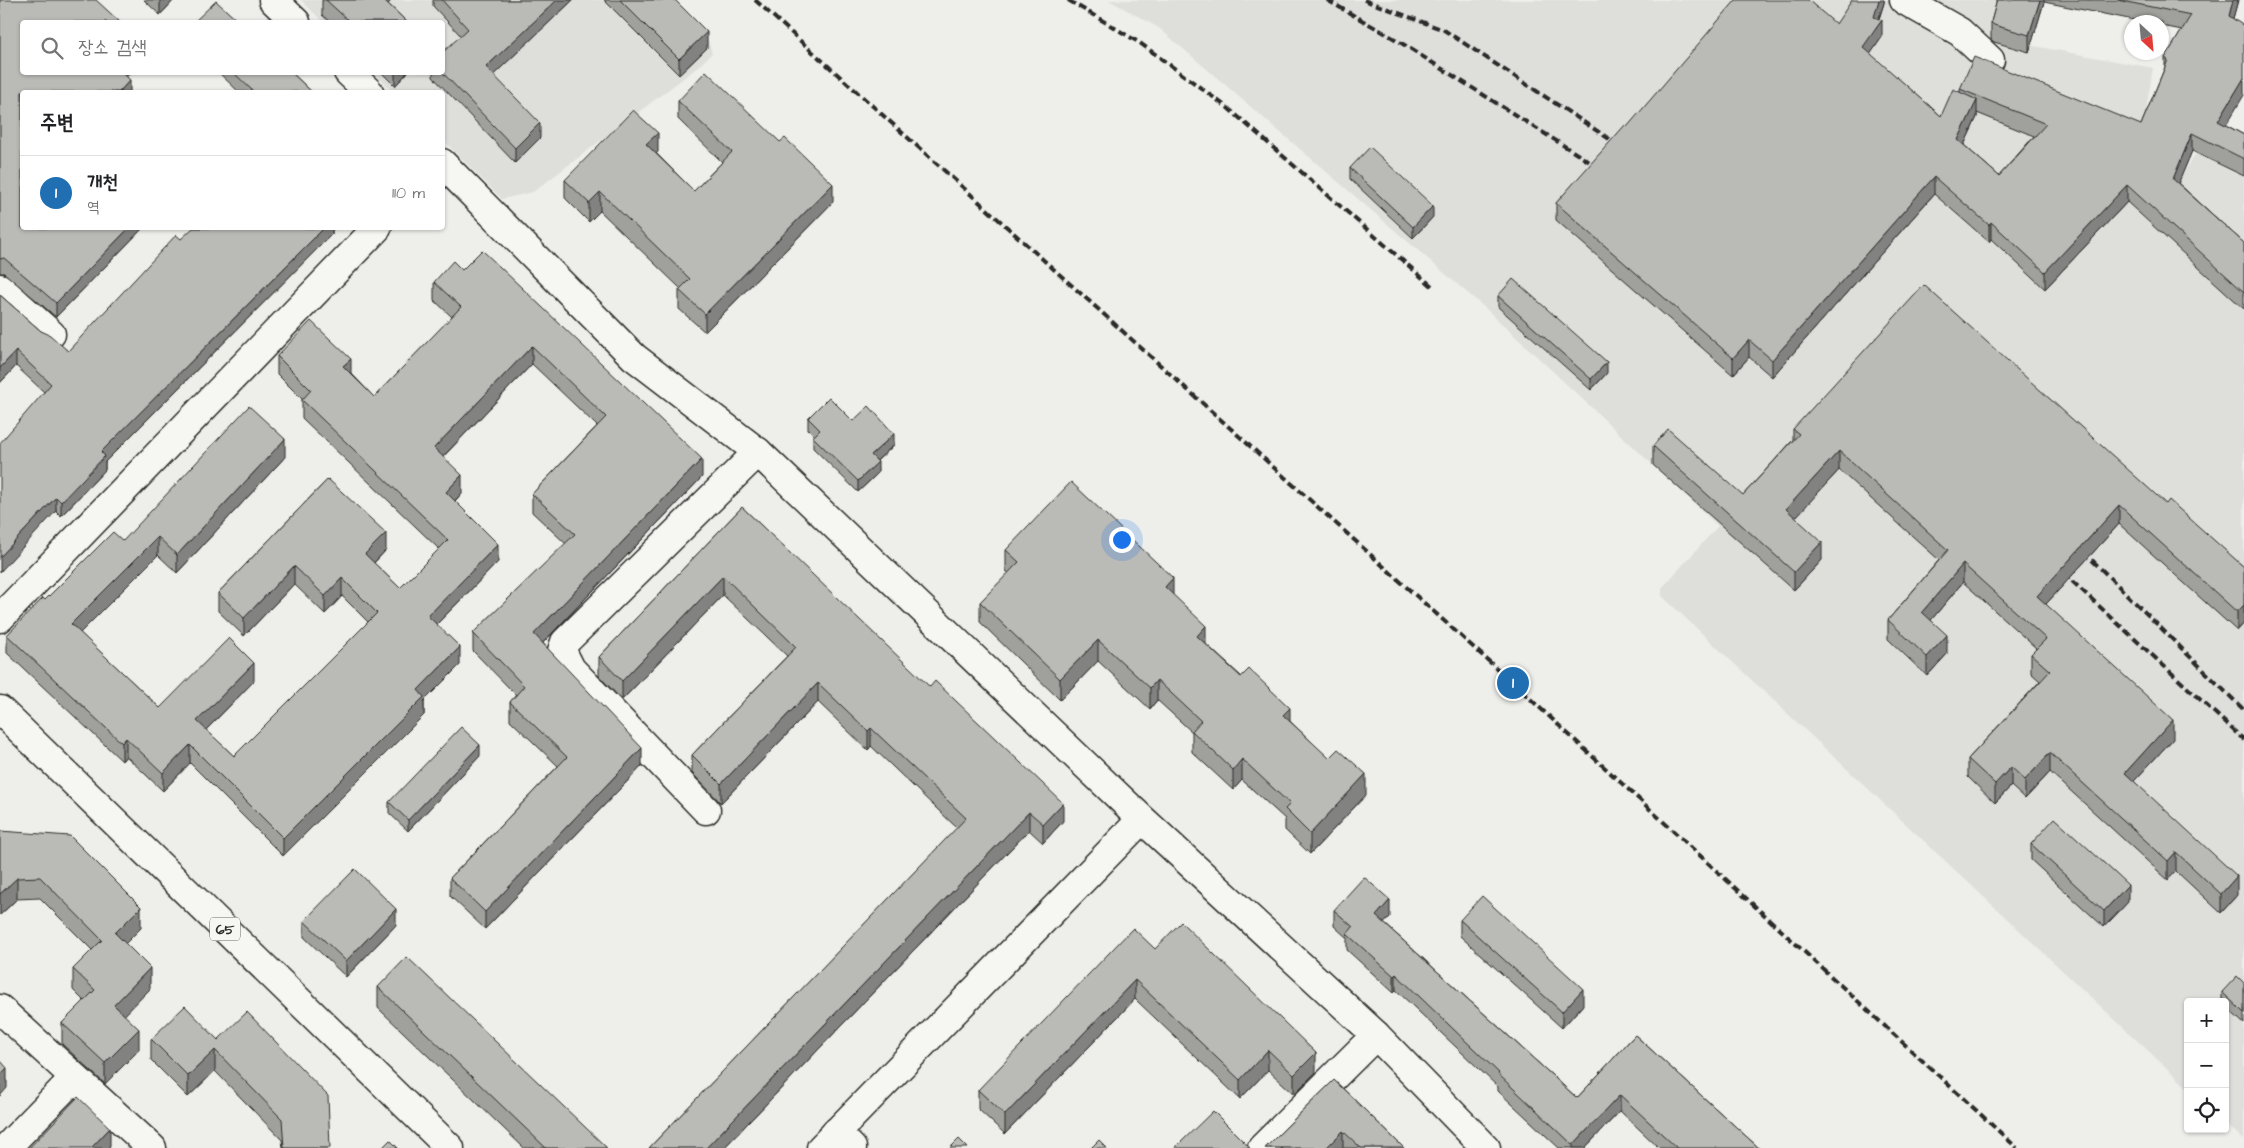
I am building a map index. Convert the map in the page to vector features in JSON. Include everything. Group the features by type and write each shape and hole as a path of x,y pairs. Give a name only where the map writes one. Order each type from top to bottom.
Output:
{"main road":[{"path":"273,0 294,20"},
{"path":"1904,0 1960,32 1990,60"},
{"path":"351,75 367,90"},
{"path":"445,167 634,357 758,452 1142,819 1376,1035 1486,1148"},
{"path":"0,618 375,230"},
{"path":"0,288 51,334"},
{"path":"706,810 571,669 562,651 565,642 758,452"},
{"name":"65","path":"0,710 450,1148"},
{"path":"836,1143 1142,819"},
{"path":"0,1009 152,1148"},
{"path":"1262,1148 1376,1035"},
{"path":"6,1148 74,1078"}],"shaded area":[{"path":"301,0 672,0 706,34 712,53 698,67 533,192 502,199 445,142 445,90 392,90 376,75 445,75 445,20 321,20"},
{"path":"1109,0 2001,0 1991,38 2153,68 2137,163 2179,180 2196,153 2244,171 2244,1140 2229,1127 2229,998 2184,998 2184,1084 1662,596 1662,588 1718,526 1484,307 1159,28"}],"building":[{"path":"0,0 96,0 118,20 20,20 20,75 125,75 130,80 121,90 20,90 20,230 127,230 56,303 4,258 0,259"},
{"path":"326,0 384,0 405,20 348,20"},
{"path":"442,0 557,0 486,67 540,123 515,148 445,75 445,50 468,29"},
{"path":"620,0 675,0 707,32 679,59"},
{"path":"1736,0 1808,0 1836,24 1852,0 1879,0 1874,17 1882,20 1863,47 1941,116 1953,89 1977,100 1958,140 1999,176 2046,124 1960,89 1974,57 2141,125 2169,60 2169,51 2191,15 2117,0 2233,0 2229,16 2244,26 2244,78 2218,121 2244,135 2244,159 2192,133 2173,179 2244,243 2244,292 2127,185 2045,272 1991,222 1989,225 1934,177 1772,360 1749,340 1733,358 1556,203 1625,125 1627,127"},
{"path":"1997,0 2040,0 2029,35 1994,25 1991,22"},
{"path":"216,1 237,20 196,20"},
{"path":"706,71 780,142 785,138 833,184 705,314 679,290 690,279 600,192 589,203 565,180 633,110 658,133 646,144 694,191 732,152 678,101"},
{"path":"236,75 294,75 310,90 252,90"},
{"path":"1370,147 1433,206 1413,227 1350,168"},
{"path":"191,230 322,230 101,452 105,456 61,502 56,497 0,557 0,443 51,384 16,351 0,368 0,295 41,331 50,335 68,351 176,235 181,239"},
{"path":"482,250 702,459 534,634 642,748 485,912 450,878 567,757 510,702 524,686 473,633 575,534 532,494 606,417 532,346 434,448 462,475 446,492 498,544 428,616 460,647 418,690 424,697 283,838 190,745 163,773 126,738 122,743 7,635 113,532 123,541 249,406 285,439 177,555 158,537 71,624 160,708 229,638 254,663 197,721 234,756 377,613 342,578 325,596 294,566 244,618 218,593 328,479 386,533 365,554 400,588 448,540 302,400 311,390 277,356 311,321 351,359 343,366 374,397 461,307 434,282 453,261 462,270"},
{"path":"1513,279 1607,362 1591,379 1498,296"},
{"path":"1924,285 2166,504 2169,500 2244,567 2244,605 2237,612 2119,505 2037,596 2173,720 2125,773 2237,876 2221,894 2176,852 2168,861 2050,753 2025,780 2011,767 1995,784 1968,759 2050,671 2031,654 2046,639 1963,564 1922,612 1947,635 1927,657 1888,620 1948,550 1839,451 1786,509 1822,542 1794,572 1653,446 1668,429 1743,495 1799,434 1793,429"},
{"path":"829,397 853,421 869,406 894,434 871,455 878,462 858,481 813,437 820,430 808,418"},
{"path":"1071,482 1173,578 1165,587 1206,626 1197,636 1241,677 1249,669 1290,708 1283,715 1329,758 1338,749 1366,774 1310,834 1285,809 1290,804 1242,759 1233,770 1192,731 1201,721 1157,680 1150,688 1098,640 1060,679 980,602 1019,562 1006,550"},
{"path":"742,507 930,687 935,681 1063,803 1043,824 1029,812 706,1148 649,1148 966,818 871,728 868,731 818,683 721,784 692,755 796,647 723,576 622,681 599,657"},
{"path":"461,727 480,745 408,820 389,802"},
{"path":"2055,818 2128,885 2104,911 2031,844"},
{"path":"0,831 70,836 141,907 115,933 150,968 114,1005 139,1029 105,1063 62,1023 95,990 73,969 102,940 40,877 17,878 0,894"},
{"path":"355,869 396,909 346,961 304,921"},
{"path":"1364,877 1390,900 1376,916 1577,1098 1635,1035 1759,1148 1677,1148 1620,1095 1573,1145 1396,974 1394,976 1347,934 1353,927 1334,910"},
{"path":"1482,896 1583,989 1562,1012 1460,920"},
{"path":"1181,922 1316,1053 1294,1075 1268,1050 1240,1080 1135,980 1005,1115 978,1090 1133,928 1155,949"},
{"path":"407,957 607,1148 546,1148 378,987"},
{"path":"2237,976 2244,983 2244,1013 2229,998 2222,992"},
{"path":"185,1006 218,1040 247,1012 328,1096 330,1148 284,1148 282,1119 215,1050 188,1076 151,1039"},
{"path":"0,1060 7,1068 0,1075"},
{"path":"1334,1080 1404,1148 1361,1148 1343,1131 1326,1148 1265,1148"},
{"path":"78,1097 110,1128 91,1148 29,1148"},
{"path":"1213,1111 1250,1148 1175,1148"},
{"path":"959,1139 968,1148 950,1148"},
{"path":"390,1140 398,1148 382,1148"},
{"path":"1099,1140 1107,1148 1091,1148"}],"railway":[{"path":"755,0 1513,683 2017,1148"},
{"path":"1068,0 1140,43 1228,108 1433,287"},
{"path":"1327,0 1395,39 1596,166"},
{"path":"1364,0 1444,30 1614,142"},
{"path":"2092,560 2244,710"},
{"path":"2072,581 2244,740"}],"place":[{"name":"개천","path":"1513,683"}]}
